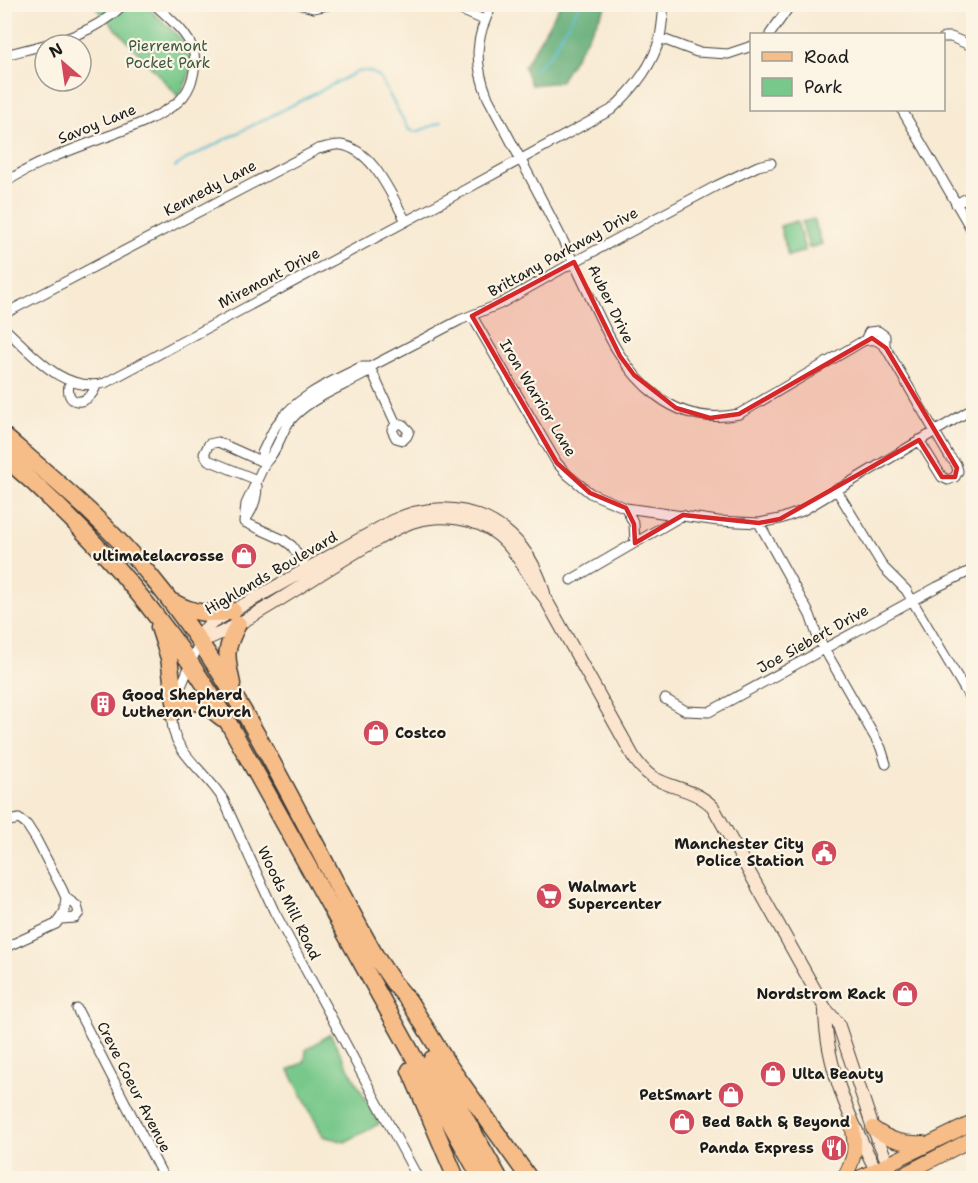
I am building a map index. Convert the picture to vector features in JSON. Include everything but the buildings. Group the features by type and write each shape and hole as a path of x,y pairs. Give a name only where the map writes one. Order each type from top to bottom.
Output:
{"highway":[{"path":"4,436 115,537 171,601 200,641 234,693 267,752 356,921 393,982 417,1031 499,1179"},
{"path":"4,457 80,526 117,566 175,639 229,724 481,1179"},
{"path":"171,601 189,611 235,617 226,648 234,693"},
{"path":"150,607 169,658 173,708 190,701 200,703 229,724"},
{"path":"175,639 200,641"},
{"path":"393,982 409,1001 447,1063 529,1179"},
{"path":"373,984 456,1179"}],"main road":[{"path":"859,1179 877,1174 888,1163 974,1122"},
{"path":"844,1179 853,1161 856,1145 852,1123"},
{"path":"873,1128 897,1142 908,1144 931,1142"},
{"path":"896,1179 974,1138"}],"street":[{"path":"4,55 71,37 109,19 124,4"},
{"name":"Savoy Lane","path":"4,183 49,159 153,118 180,100 191,83 195,67 193,50 188,39 154,4"},
{"path":"299,4 313,8 332,4"},
{"path":"447,4 484,20"},
{"name":"Auber Drive","path":"493,4 484,20 477,45 480,79 620,356 634,375 657,397 676,408 710,418 739,414 865,340 877,340 885,347 935,431"},
{"name":"Miremont Drive","path":"4,328 50,369 70,381 83,386 105,383 611,110 629,93 642,75 660,38 664,4"},
{"path":"771,33 791,4"},
{"path":"945,37 951,37 974,47"},
{"path":"660,38 697,52 728,54 750,47"},
{"path":"903,111 974,234"},
{"name":"Kennedy Lane","path":"4,314 318,149 339,145 358,151 374,166 406,221"},
{"name":"Brittany Parkway Drive","path":"310,573 292,546 244,522 257,496 257,480 265,463 262,453 275,426 290,410 321,387 361,367 370,367 460,320 500,304 716,186 758,166 771,163"},
{"path":"956,204 974,194"},
{"name":"Iron Warrior Lane","path":"472,316 557,463 568,476 590,492 626,508 718,521 759,523 780,519 802,511 974,408"},
{"path":"370,367 396,424"},
{"name":"Miremont Drive","path":"70,381 68,392 70,398 76,401 89,398 96,386"},
{"path":"919,440 942,477 948,480 955,477 957,468 935,431"},
{"path":"257,480 208,460 204,451 209,444 218,442 265,463"},
{"path":"836,489 884,568 901,584 913,601 974,705"},
{"name":"Highlands Boulevard","path":"200,641 205,630 213,622 235,617 288,596 310,573 405,515 439,508 453,508 483,517 496,524 515,540 540,580 545,598 641,768 653,778 699,795 713,807 825,1008 838,1023 873,1128 896,1179"},
{"path":"626,508 634,524 635,543"},
{"path":"571,580 683,515"},
{"path":"759,523 810,615 818,638 881,747 886,764"},
{"name":"Joe Siebert Drive","path":"664,699 686,711 709,712 974,569"},
{"name":"Woods Mill Road","path":"200,641 173,708 172,731 179,747 217,788 274,911 418,1179"},
{"path":"4,822 19,819 27,825 66,898 77,906 79,913 75,918 61,919"},
{"path":"4,948 56,924 65,911 66,898"},
{"name":"Highlands Boulevard","path":"825,1008 825,1026 842,1094 852,1123 877,1174"},
{"name":"Creve Coeur Avenue","path":"77,1009 164,1179"}],"highlighted area":[{"path":"574,262 620,356 634,375 676,408 710,418 739,414 872,338 886,348 957,468 955,477 942,477 919,440 780,519 759,523 683,515 635,543 634,524 626,508 590,493 557,463 472,316"}],"green space":[{"name":"Pierremont Pocket Park","path":"94,5 145,5 176,34 189,55 191,67 187,81 178,96"},
{"path":"560,5 607,5 560,82 531,85 524,67"},
{"path":"814,219 822,244 809,248 802,222"},
{"path":"797,221 805,251 788,256 780,226"},
{"path":"330,1034 379,1124 345,1142 323,1136 289,1070 305,1061 306,1050"}],"waterway":[{"path":"534,70 550,55 580,4"},
{"path":"175,167 361,71 372,72 380,78 409,130 416,132 442,122"}],"place":[{"name":"ultimatelacrosse","path":"244,556"},
{"name":"Good Shepherd Lutheran Church","path":"103,704"},
{"name":"Costco","path":"376,733"},
{"name":"Manchester City Police Station","path":"824,853"},
{"name":"Walmart Supercenter","path":"549,896"},
{"name":"Nordstrom Rack","path":"905,994"},
{"name":"Ulta Beauty","path":"773,1074"},
{"name":"PetSmart","path":"731,1095"},
{"name":"Bed Bath & Beyond","path":"682,1122"},
{"name":"Panda Express","path":"834,1148"}]}
